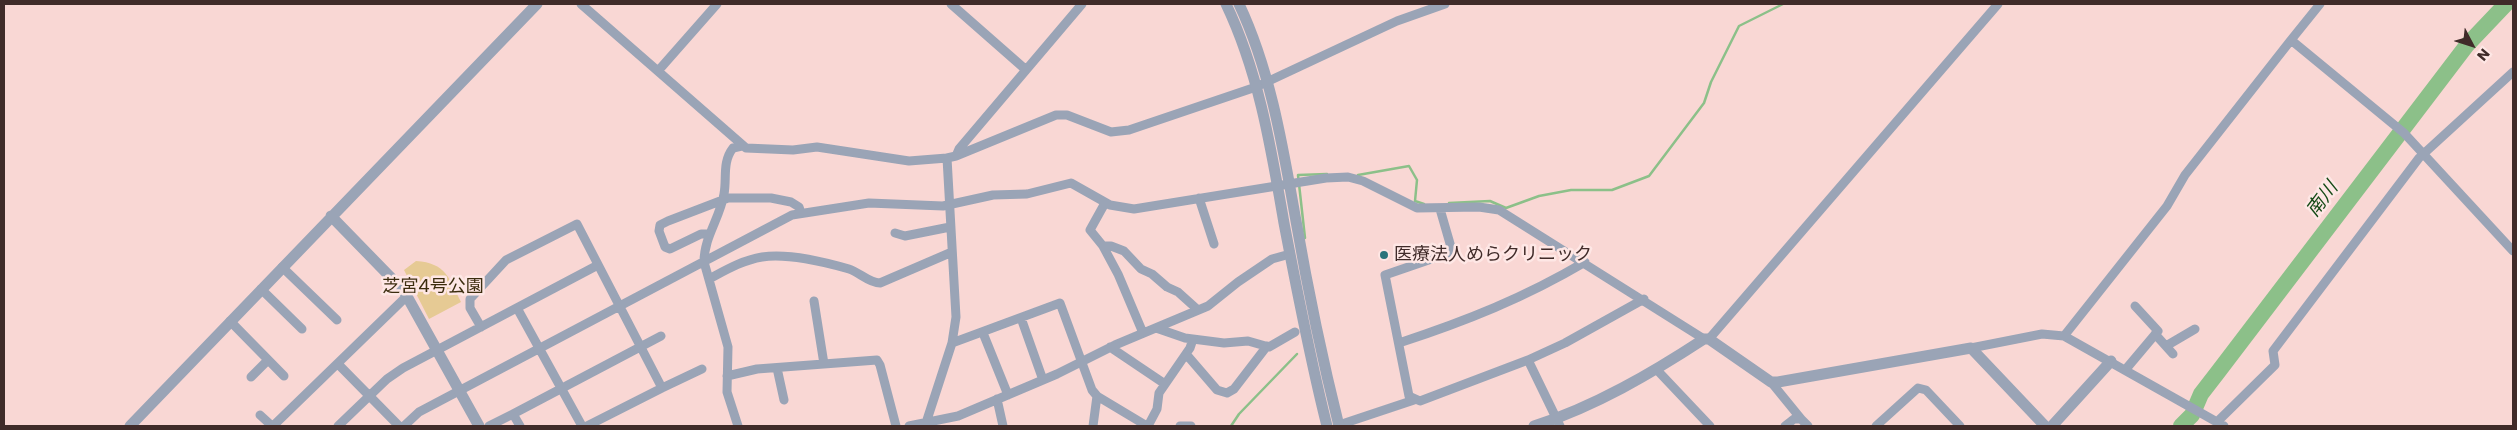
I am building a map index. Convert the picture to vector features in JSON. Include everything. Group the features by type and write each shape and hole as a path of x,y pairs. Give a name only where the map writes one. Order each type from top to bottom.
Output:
{"street":[{"path":"130,426 330,216 537,4"},
{"path":"581,4 742,146 751,149 793,150 817,147 872,154 895,161 956,156 1056,114 1067,115 1111,132 1128,130 1262,84 1397,21 1444,4"},
{"path":"658,72 717,4"},
{"path":"951,4 1026,69"},
{"path":"956,156 959,149 1082,4"},
{"path":"1226,4 1278,121 1290,254 1309,357 1326,426"},
{"path":"1239,4 1257,49 1262,84"},
{"path":"1534,426 1558,423 1657,370 1707,339 1998,4"},
{"path":"2064,336 2167,206 2185,175 2320,4"},
{"path":"2291,40 2402,131 2513,251"},
{"path":"1770,382 2042,334 2064,336 2126,369 2217,422 2275,365 2272,351 2423,154 2513,72"},
{"path":"738,426 727,392 728,346 704,262 704,250 722,200 727,161 734,148 742,146"},
{"path":"926,424 952,344 956,317 947,158"},
{"path":"404,426 420,412 539,348 761,234 786,218 801,213 869,203 902,206 949,205 993,195 1027,194 1071,183 1105,203 1134,209 1348,177 1363,180 1416,208 1494,208 1585,262 1707,339 1770,382 1805,423"},
{"path":"1284,186 1321,355 1342,425 1414,400 1420,401 1528,360 1644,300"},
{"path":"710,234 701,234 670,250 665,247 659,231 660,225 668,221 722,200 771,198 794,203 801,213"},
{"path":"1199,198 1214,244"},
{"path":"1105,203 1090,228 1103,246 1143,333"},
{"path":"1414,400 1409,396 1385,275 1449,253 1451,247 1440,209"},
{"path":"330,216 392,278 407,296 479,426"},
{"path":"481,327 470,308 470,299 506,260 578,224 662,388"},
{"path":"895,233 905,236 950,227"},
{"path":"1103,246 1112,246 1124,250 1141,269 1152,274 1167,287 1178,292 1198,310"},
{"path":"709,278 742,262 771,256 834,265 857,272 873,282 880,283 952,252"},
{"path":"909,426 958,416 1082,363 1110,347 1208,306 1238,282 1272,260 1290,254"},
{"path":"1399,343 1456,325 1528,294 1585,262"},
{"path":"338,426 394,374 598,265"},
{"path":"282,267 337,320"},
{"path":"261,289 302,329"},
{"path":"260,415 272,426 407,296"},
{"path":"814,301 824,364"},
{"path":"952,344 1060,303 1092,390 1097,396 1147,426 1156,413 1158,396 1186,354 1193,339"},
{"path":"2126,369 2158,331 2136,306"},
{"path":"517,308 582,426"},
{"path":"1021,318 1044,380"},
{"path":"230,321 284,376"},
{"path":"1156,328 1193,339 1224,343 1248,341 1267,346 1275,344 1295,332"},
{"path":"2166,346 2195,329"},
{"path":"983,333 1008,395"},
{"path":"2155,334 2173,354"},
{"path":"489,426 642,348 661,336"},
{"path":"1186,354 1217,390 1227,393 1234,389 1267,346"},
{"path":"1110,347 1165,384"},
{"path":"1971,348 2045,426"},
{"path":"251,377 268,360"},
{"path":"727,376 744,371 853,360 878,361 896,426"},
{"path":"1528,360 1558,423"},
{"path":"2052,426 2111,361"},
{"path":"338,364 368,397 399,426"},
{"path":"778,368 784,400"},
{"path":"587,426 702,369"},
{"path":"1657,370 1710,426"},
{"path":"1876,426 1918,388 1926,390 1960,426"},
{"path":"1093,426 1097,396"},
{"path":"997,399 1003,426"},
{"path":"513,414 520,426"},
{"path":"1784,426 1792,419 1805,423"},
{"path":"1180,426 1192,426"}],"green space":[{"name":"芝宮4号公園","path":"416,261 434,265 445,273 461,302 429,319 404,270"}],"waterway":[{"path":"1449,203 1490,201 1506,208 1539,196 1571,190 1612,190 1649,176 1704,103 1711,82 1739,26 1783,4"},
{"name":"南川","path":"2181,426 2192,415 2201,394 2467,45 2506,4"},
{"path":"1358,175 1409,166 1417,180 1415,201 1424,204"},
{"path":"1305,238 1298,175 1327,174"},
{"path":"1231,426 1239,414 1297,354"}],"place":[{"name":"医療法人めらクリニック","path":"1384,255"}]}
